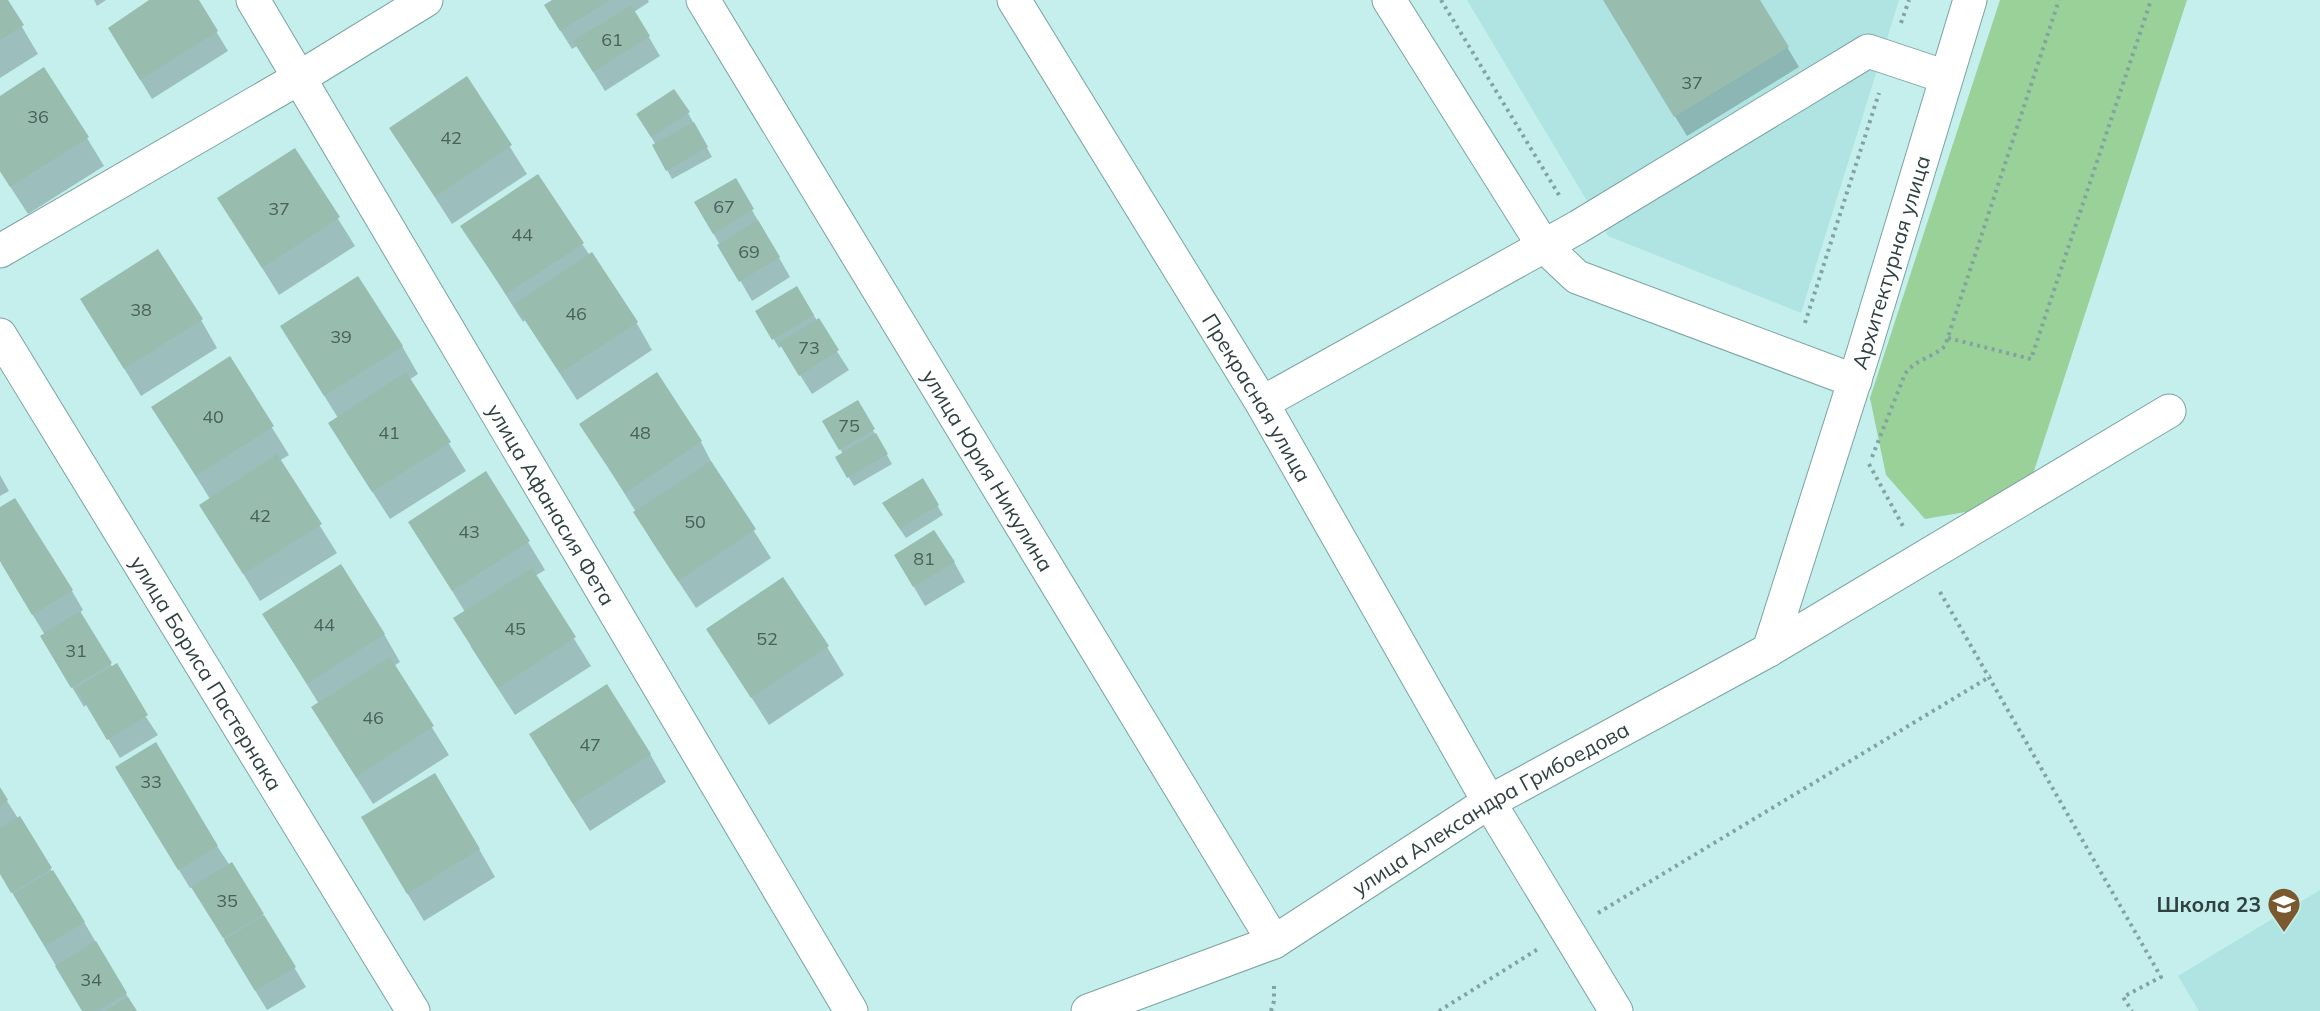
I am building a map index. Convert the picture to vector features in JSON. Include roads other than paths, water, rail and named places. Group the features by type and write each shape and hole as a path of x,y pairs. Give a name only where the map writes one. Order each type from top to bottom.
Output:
{"street":[{"name":"улица Афанасия Фета","path":"253,0 851,1011"},
{"path":"0,251 300,78 426,0"},
{"name":"улица Юрия Никулина","path":"703,0 1274,942"},
{"name":"Прекрасная улица","path":"1014,0 1262,403 1490,802 1616,1011"},
{"path":"1389,0 1543,246 1577,277 1855,381"},
{"name":"Архитектурная улица","path":"1769,650 1855,381 1970,0"},
{"path":"1262,403 1588,221 1868,51 1946,77"},
{"name":"улица Бориса Пастернака","path":"0,335 413,1011"},
{"name":"улица Александра Грибоедова","path":"1088,1011 1274,942 1490,802 1769,650 2169,411"}],"place":[{"name":"Школа 23","path":"2284,933"}]}
